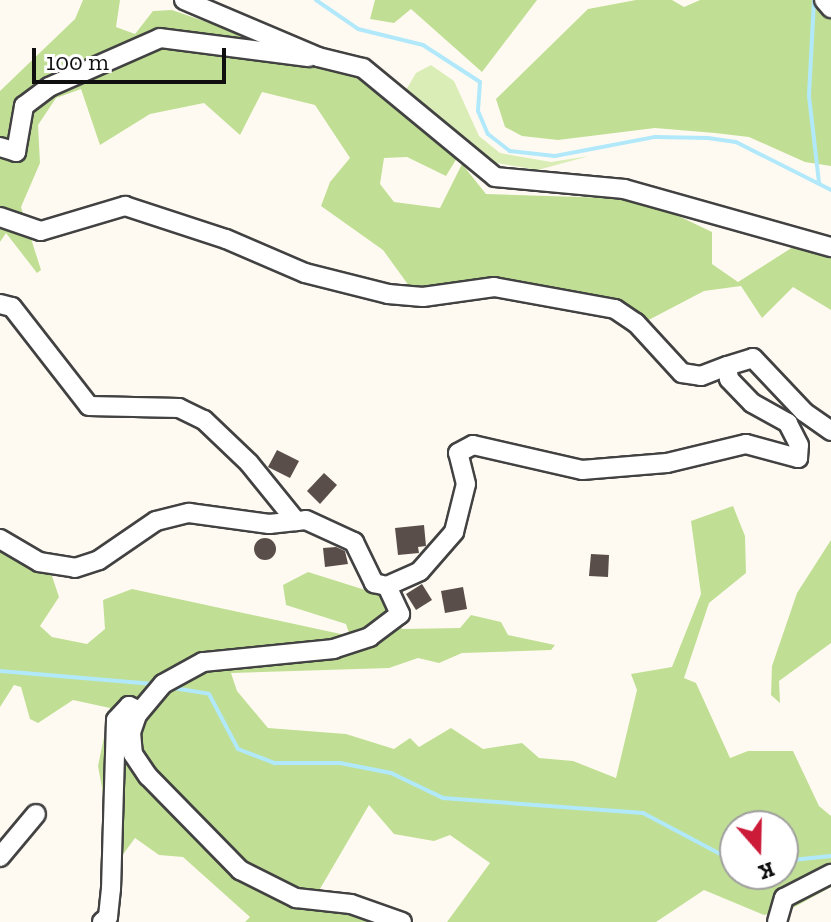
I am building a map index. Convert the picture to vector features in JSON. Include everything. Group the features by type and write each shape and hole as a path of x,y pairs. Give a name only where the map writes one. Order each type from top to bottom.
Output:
{"street":[{"path":"184,0 318,57 363,68 391,87 495,177 624,189 831,247"},
{"path":"824,0 831,8"},
{"path":"0,147 16,152 24,106 49,87 160,38 289,58 318,57"},
{"path":"0,217 41,231 125,206 226,239 305,273 388,294 423,297 494,287 615,309 636,323 682,373 701,376 753,358 804,412 831,431"},
{"path":"0,304 12,307 89,406 179,408 204,420 249,463 296,521"},
{"path":"0,539 39,562 75,568 99,560 156,521 189,513 269,524 306,520 354,542 374,583 387,586 420,571 454,532 466,484 458,453 473,445 582,470 667,463 746,444 798,458 799,445 788,423 739,391 727,366"},
{"path":"387,586 400,614 370,637 334,649 203,662 170,679 140,711 131,732 133,754 196,830 240,870 296,898 351,904 402,922"},
{"path":"102,922 108,917 111,889 116,720 129,706 140,711"},
{"path":"0,857 36,814"},
{"path":"777,922 784,898 831,874"}],"green space":[{"path":"83,0 120,0 116,27 135,34 153,11 172,10 350,72 374,87 457,158 446,176 407,157 384,158 380,184 394,202 440,208 462,164 486,194 643,199 712,232 712,264 738,282 793,247 831,258 831,310 793,287 762,318 741,286 704,291 641,324 622,301 608,297 412,290 383,250 321,206 330,182 350,158 315,105 262,92 240,135 204,103 150,114 100,145 81,89 56,98 38,125 40,163 21,207 41,270 37,273 6,233 0,242 0,91 75,19"},
{"path":"375,0 537,0 482,72 411,9 394,23 370,19"},
{"path":"636,0 672,0 684,7 700,0 831,0 831,166 805,162 749,137 655,128 558,140 522,136 505,127 496,99 588,9"},
{"path":"431,65 454,81 479,136 500,153 551,162 589,156 538,170 484,161 406,90 416,73"},
{"path":"733,506 745,536 746,573 709,603 684,678 696,683 730,758 748,751 793,751 819,806 831,816 831,887 791,909 764,915 704,890 656,922 447,922 490,863 450,835 434,841 394,834 369,805 310,906 380,922 245,922 250,917 183,857 159,855 135,838 116,864 98,766 110,708 73,700 38,723 30,719 21,687 14,685 0,707 0,546 52,576 59,597 40,626 52,637 87,644 105,629 103,600 132,589 350,636 346,624 286,605 283,585 308,572 378,594 402,629 460,628 471,615 501,622 508,635 555,645 551,650 462,653 439,663 418,658 389,668 231,673 237,691 268,728 346,734 394,749 410,738 419,747 451,728 483,749 522,743 539,758 573,761 616,778 637,690 631,674 672,667 701,594 691,521"},
{"path":"831,540 831,643 779,681 780,703 771,695 772,666 797,593"}],"building":[{"path":"277,450 299,461 290,478 268,467"},
{"path":"324,473 337,485 320,504 307,491"},
{"path":"424,525 426,546 418,547 419,553 398,555 395,528"},
{"path":"265,538 273,541 276,549 273,557 265,560 257,557 254,549 257,541"},
{"path":"336,547 345,551 348,564 325,567 323,548"},
{"path":"591,554 609,555 608,577 589,576"},
{"path":"422,584 432,600 416,610 406,594"},
{"path":"463,587 467,609 445,613 441,591"}],"waterway":[{"path":"316,0 358,29 423,45 480,82 478,111 488,134 510,151 555,156 655,137 708,138 736,142 831,190"},
{"path":"814,0 809,96 819,183"},
{"path":"0,671 156,684"},
{"path":"173,688 209,694 238,749 275,763 340,763 391,773 443,798 643,813 719,853"},
{"path":"799,859 831,856"}]}
